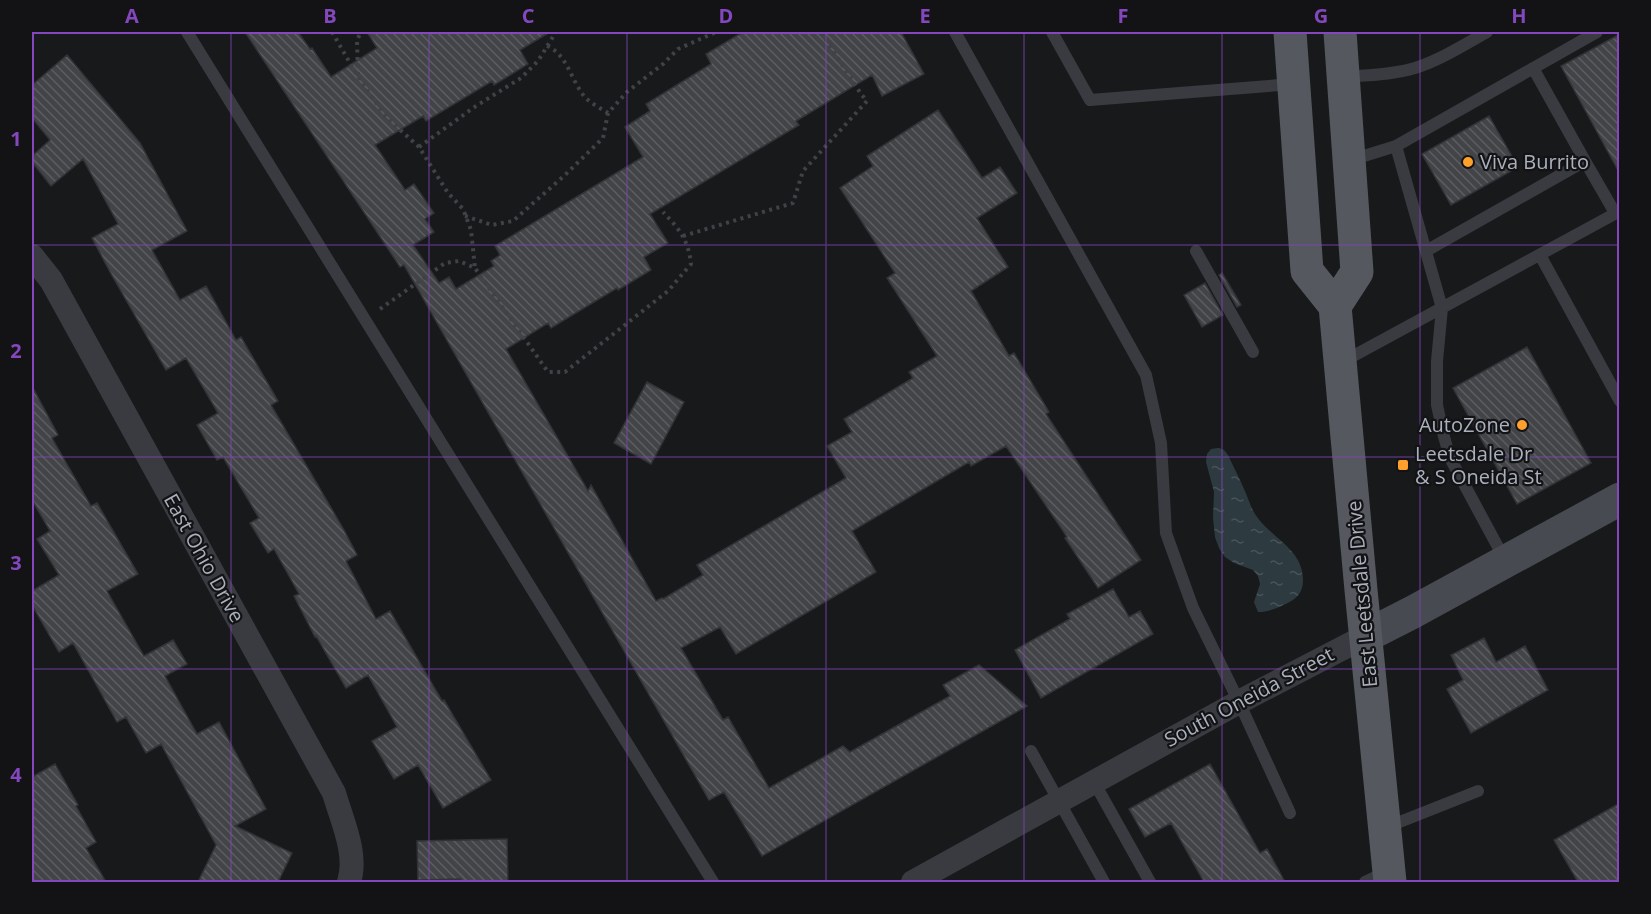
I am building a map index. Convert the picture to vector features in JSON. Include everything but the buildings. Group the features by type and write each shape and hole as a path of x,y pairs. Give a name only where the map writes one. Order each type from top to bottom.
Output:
{"main road":[{"path":"1290,32 1307,271 1335,306 1357,272 1340,32"},
{"name":"East Leetsdale Drive","path":"1335,306 1385,828 1381,878"}],"street":[{"name":"East Ohio Drive","path":"32,256 51,280 334,793 349,841 351,876"},
{"name":"South Oneida Street","path":"912,882 1239,702 1413,612 1620,499"}],"lane":[{"path":"187,32 713,882"},
{"path":"956,32 1146,375 1161,443 1166,534 1194,608 1290,813"},
{"path":"1052,32 1090,100 1294,84"},
{"path":"1343,78 1387,74 1416,68 1487,32"},
{"path":"1349,160 1396,146 1597,32"},
{"path":"1340,363 1617,212 1585,161 1533,68"},
{"path":"1396,146 1442,308 1437,361 1437,405 1443,433 1450,458 1506,561"},
{"path":"1426,251 1585,161"},
{"path":"1196,251 1253,352"},
{"path":"1540,255 1620,401"},
{"path":"1031,751 1104,882"},
{"path":"1094,782 1150,882"},
{"path":"1385,828 1478,791"}],"path":[{"path":"332,32 358,77 386,117 419,147 448,193 463,209 471,230 475,268 548,372 564,372 668,291 691,264 689,247 678,228 663,212"},
{"path":"358,77 357,40 361,32"},
{"path":"419,147 476,106 521,78 538,61 556,32"},
{"path":"465,216 492,225 513,221 603,138 608,113 627,92 678,49 716,32"},
{"path":"683,236 793,203 803,171 867,101 821,32"},
{"path":"547,46 554,49 571,71 585,96 608,113"},
{"path":"365,320 445,263 459,261 475,268"}],"water":[{"path":"1211,449 1224,450 1228,455 1255,514 1292,551 1302,569 1303,583 1299,594 1293,600 1267,611 1258,612 1254,602 1260,584 1258,576 1253,570 1225,557 1215,537 1214,492 1206,462 1207,454"}],"place":[{"name":"Viva Burrito","path":"1468,162"},
{"name":"AutoZone","path":"1522,425"},
{"name":"Leetsdale Dr & S Oneida St","path":"1403,465"}]}
